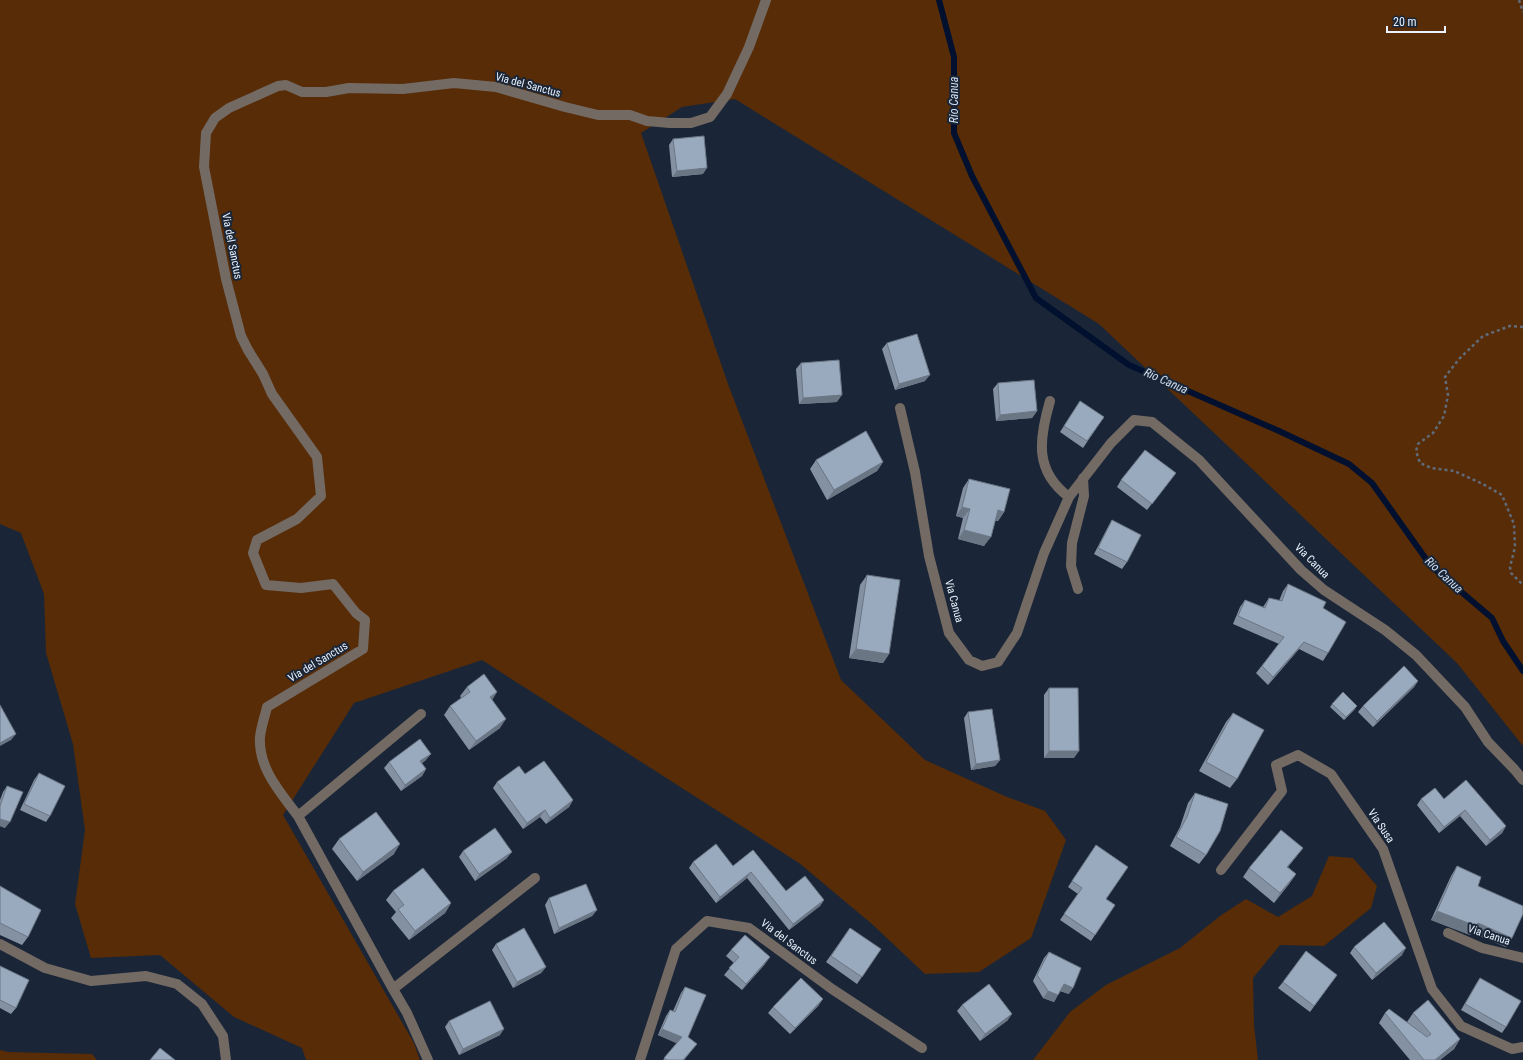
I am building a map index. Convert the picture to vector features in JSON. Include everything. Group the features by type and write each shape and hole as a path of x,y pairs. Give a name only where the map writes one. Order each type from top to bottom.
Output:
{"street":[{"name":"Via del Sanctus","path":"428,1060 407,1013 298,816 270,778 261,757 260,736 268,706 363,649 365,620 356,613 333,584 301,588 266,585 253,553 257,540 296,519 321,496 317,457 272,394 263,374 248,350 237,324 226,279 204,167 206,133 215,118 228,108 278,86 286,86 302,92 326,92 349,88 403,89 454,83 496,87 598,115 630,115 647,121 691,123 710,117 726,94 754,34 766,0"},
{"path":"1050,401 1042,444 1043,463 1049,477 1058,489 1068,497"},
{"name":"Via Canua","path":"900,408 915,472 929,556 950,632 969,660 982,666 998,662 1017,633 1044,553 1068,497 1112,443 1134,420 1152,422 1199,460 1301,570 1324,590 1385,630 1416,655 1466,707 1488,742 1523,780"},
{"path":"1078,589 1071,566 1072,543 1084,496 1083,478"},
{"path":"298,816 420,714"},
{"name":"Via Susa","path":"1220,870 1282,791 1276,764 1298,755 1331,774 1383,850 1432,989 1461,1026 1512,1049 1523,1047"},
{"path":"393,989 535,878"},
{"name":"Via del Sanctus","path":"640,1060 676,949 708,921 750,928 832,989 922,1048"},
{"name":"Via Canua","path":"1448,934 1482,948 1523,958"},
{"path":"0,944 46,968 92,981 146,976 177,984 202,1004 223,1036 226,1060"}],"path":[{"path":"1519,0 1523,12"},
{"path":"1523,327 1510,326 1483,336 1460,359 1445,377 1448,395 1444,416 1433,433 1418,444 1416,451 1420,463 1431,468 1454,471 1483,484 1502,495 1514,524 1515,547 1510,568 1511,573 1523,585"}],"shaded area":[{"path":"0,0 1523,0 1523,746 1457,663 1099,324 735,99 682,107 641,133 728,384 841,680 925,760 1007,797 1045,811 1066,840 1031,938 979,972 925,974 872,924 799,863 482,660 354,703 283,815 414,1043 420,1060 306,1060 302,1048 234,1017 160,955 91,958 75,904 85,830 73,744 46,653 44,594 21,533 0,524"},
{"path":"1329,856 1353,858 1377,886 1371,908 1324,946 1280,945 1253,978 1254,1025 1258,1060 1033,1060 1070,1012 1106,985 1180,948 1220,916 1246,899 1278,917 1312,896"},
{"path":"0,1050 8,1052 92,1054 97,1060 0,1060"}],"building":[{"path":"704,136 707,168 677,171 673,139"},
{"path":"917,334 930,375 899,384 887,343"},
{"path":"839,360 842,395 803,398 801,363"},
{"path":"1034,380 1037,411 1000,415 998,383"},
{"path":"1080,401 1104,417 1087,441 1064,426"},
{"path":"866,431 883,462 834,490 816,460"},
{"path":"1145,450 1176,473 1152,504 1121,480"},
{"path":"969,479 1010,489 1004,512 998,510 991,537 964,530 970,509 962,507"},
{"path":"1112,520 1141,535 1127,562 1098,548"},
{"path":"867,575 900,580 889,654 856,649"},
{"path":"1288,584 1326,602 1323,608 1346,622 1328,653 1304,642 1273,677 1262,666 1284,637 1238,616 1245,600 1265,608 1269,598 1282,601"},
{"path":"1404,666 1418,681 1377,721 1363,706"},
{"path":"484,674 497,692 490,697 506,719 476,741 450,706 470,692 467,687"},
{"path":"1049,688 1078,688 1079,751 1049,751"},
{"path":"1343,692 1357,706 1346,717 1332,704"},
{"path":"0,705 16,734 0,743"},
{"path":"992,709 1000,760 976,764 968,712"},
{"path":"1233,713 1264,730 1237,779 1206,762"},
{"path":"420,739 431,754 420,761 426,769 405,785 389,762"},
{"path":"544,761 573,800 550,818 545,810 527,823 497,782 519,766 525,774"},
{"path":"39,773 65,786 50,816 24,804"},
{"path":"1466,780 1506,826 1490,840 1465,810 1444,827 1421,799 1435,788 1444,799"},
{"path":"7,786 23,792 10,822 0,819 0,806"},
{"path":"1195,793 1228,804 1220,831 1206,855 1176,837 1187,817"},
{"path":"376,812 400,844 363,872 339,839"},
{"path":"495,828 512,852 479,874 463,851"},
{"path":"1281,830 1303,848 1287,867 1296,874 1280,893 1249,868"},
{"path":"716,844 733,866 753,850 786,891 805,876 824,900 793,924 751,872 720,897 693,862"},
{"path":"1096,845 1128,867 1106,899 1115,905 1095,935 1064,914 1082,888 1072,881"},
{"path":"1457,866 1481,877 1478,886 1523,906 1523,914 1512,938 1478,923 1476,926 1437,911"},
{"path":"423,868 451,903 415,931 398,909 404,905 393,891"},
{"path":"586,884 597,910 559,928 549,898"},
{"path":"0,886 41,910 28,937 0,923"},
{"path":"1384,922 1406,948 1376,973 1354,947"},
{"path":"524,928 546,967 517,982 496,944"},
{"path":"850,928 881,949 862,977 831,956"},
{"path":"745,935 770,957 746,984 729,968 739,957 731,950"},
{"path":"1306,951 1337,975 1314,1006 1283,982"},
{"path":"1049,952 1081,968 1073,988 1064,984 1058,995 1048,991 1037,975"},
{"path":"0,966 29,980 16,1008 0,1000"},
{"path":"801,978 823,999 795,1028 773,1007"},
{"path":"1480,978 1521,1001 1506,1027 1465,1004"},
{"path":"989,984 1012,1014 985,1034 962,1005"},
{"path":"685,987 706,995 688,1037 697,1044 683,1060 667,1060 664,1058 682,1037 662,1029 670,1010 675,1012"},
{"path":"1428,1000 1460,1039 1435,1060 1424,1060 1385,1013 1389,1009 1427,1037 1431,1034 1413,1013"},
{"path":"490,1001 504,1029 463,1049 449,1021"},
{"path":"160,1048 175,1060 150,1060"}],"waterway":[{"name":"Rio Canua","path":"939,0 954,57 954,133 972,176 1036,298 1129,365 1279,431 1349,464 1372,483 1431,566 1492,618 1503,641 1523,671"}]}
